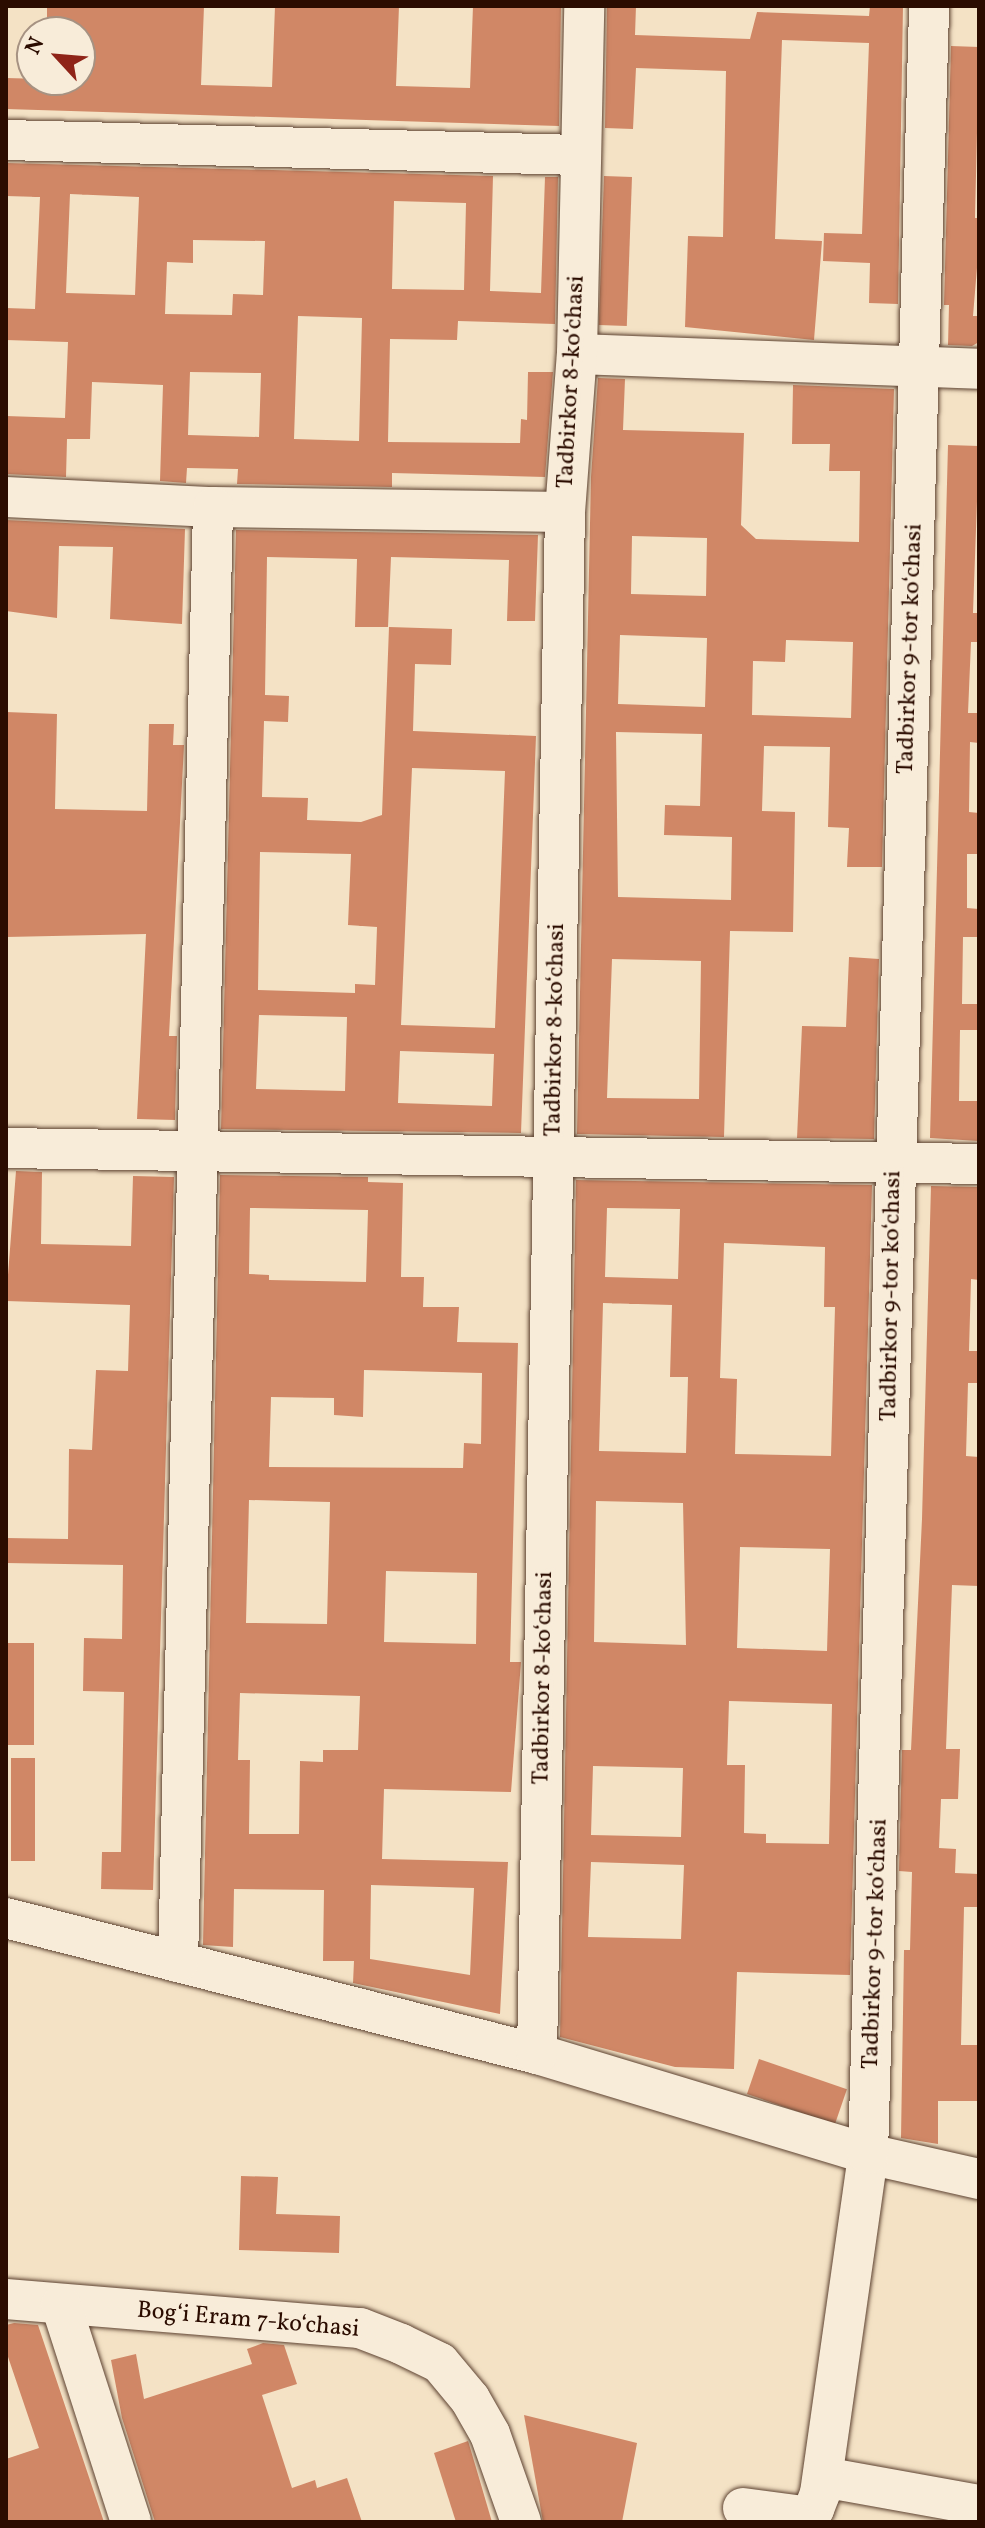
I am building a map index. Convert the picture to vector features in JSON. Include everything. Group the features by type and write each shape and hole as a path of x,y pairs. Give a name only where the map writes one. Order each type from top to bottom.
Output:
{"street":[{"name":"Tadbirkor 8-koʻchasi","path":"537,2054 565,512 577,354 584,6"},
{"name":"Tadbirkor 9-tor koʻchasi","path":"743,2508 803,2516 814,2509 823,2477 868,2154 885,1704 895,1162 929,6"},
{"path":"6,140 580,155"},
{"path":"577,354 979,369"},
{"path":"6,497 213,507 565,512"},
{"path":"178,1962 213,507"},
{"path":"6,1148 979,1164"},
{"path":"6,1918 537,2054 868,2154 979,2179"},
{"name":"Bogʻi Eram 7-koʻchasi","path":"6,2299 360,2328 401,2344 440,2363 470,2399 490,2434 521,2522"},
{"path":"61,2305 131,2522"},
{"path":"823,2477 979,2505"}],"building":[{"path":"47,6 204,6 201,85 272,87 275,6 399,6 396,86 470,88 473,6 561,6 559,126 6,109 6,78 16,78 16,96 96,96 96,16 47,16"},
{"path":"607,6 636,6 635,35 750,39 757,12 869,16 870,6 903,6 898,304 869,303 870,263 823,261 824,233 862,234 869,43 782,40 775,239 822,241 814,340 685,327 688,236 723,237 726,71 636,68 633,129 605,128"},
{"path":"951,46 979,47 975,218 979,218 979,244 973,316 979,316 979,342 972,346 948,345 949,305 944,305"},
{"path":"6,163 493,176 490,291 541,293 545,177 558,177 555,324 458,321 457,340 390,339 388,442 520,443 521,419 527,420 528,372 553,372 545,477 392,473 392,487 237,484 238,469 187,468 186,483 160,481 163,385 92,382 90,439 67,439 66,477 6,474 6,416 65,418 68,342 6,340 6,308 35,309 40,197 6,196","holes":["70,194 139,197 135,295 66,293","394,201 466,203 464,290 392,289","193,240 265,241 263,295 233,294 232,315 165,314 167,262 193,263","298,316 362,318 359,441 294,439","190,372 261,373 259,437 188,435"]},
{"path":"604,176 632,177 627,326 599,325"},
{"path":"598,378 625,379 623,430 744,433 741,525 756,539 859,542 860,471 829,471 830,444 792,444 793,385 894,389 882,867 847,867 849,828 828,827 830,747 764,746 762,811 795,812 793,932 730,931 724,1137 577,1134 591,477","holes":["632,536 707,538 706,596 631,594","620,635 707,638 705,707 618,704","786,640 853,642 851,718 752,715 753,661 785,662","616,732 702,734 700,806 665,805 664,835 732,837 731,900 618,897","612,959 701,961 699,1099 607,1098"]},
{"path":"948,445 979,446 973,613 979,613 979,642 971,642 968,713 979,713 979,743 970,742 969,812 979,813 979,854 967,854 967,908 979,909 979,937 963,937 962,1004 979,1004 979,1030 960,1030 959,1101 979,1101 979,1141 930,1138"},
{"path":"6,520 185,529 182,624 110,619 113,547 59,546 57,618 6,611"},
{"path":"236,530 538,535 535,621 507,621 509,560 391,557 388,627 355,627 357,559 267,557 265,695 289,696 288,722 264,721 262,797 308,798 307,820 361,822 382,815 389,627 452,629 451,665 415,664 413,731 536,736 521,1133 221,1129","holes":["412,768 505,771 495,1028 401,1025","260,852 351,854 348,925 377,927 375,985 355,984 355,993 258,990","259,1015 347,1017 345,1091 256,1089","400,1051 494,1054 492,1106 398,1103"]},
{"path":"6,712 57,714 55,809 147,811 149,724 174,724 173,745 184,745 169,1036 177,1036 175,1120 137,1119 146,934 6,937"},
{"path":"849,957 879,959 874,1139 797,1138 802,1026 846,1027"},
{"path":"16,1171 42,1172 41,1244 131,1246 133,1176 174,1177 153,1890 101,1889 102,1852 121,1852 124,1692 83,1691 84,1638 122,1639 123,1565 6,1563 6,1538 68,1539 69,1449 92,1450 96,1370 128,1371 130,1305 6,1301"},
{"path":"220,1175 368,1177 368,1182 403,1183 401,1277 424,1277 423,1307 459,1307 457,1342 518,1343 510,1662 521,1662 511,1792 384,1789 382,1859 508,1862 500,2014 353,1983 354,1961 323,1961 324,1890 234,1889 233,1947 203,1945","holes":["250,1208 368,1210 366,1282 269,1280 269,1275 249,1274","364,1370 482,1373 481,1444 464,1443 463,1468 269,1467 271,1397 334,1398 334,1415 363,1417","249,1500 330,1502 327,1624 246,1623","386,1571 477,1573 476,1644 384,1642","240,1693 360,1696 358,1750 323,1750 323,1762 300,1761 299,1834 249,1834 250,1760 238,1760","371,1885 474,1888 470,1975 370,1959"]},
{"path":"576,1180 872,1185 850,1975 737,1972 734,2069 675,2067 560,2037","holes":["607,1208 680,1209 678,1279 605,1277","724,1243 825,1247 824,1307 835,1307 831,1456 735,1454 737,1379 720,1378","603,1303 672,1305 670,1377 688,1377 686,1453 599,1451","596,1501 683,1503 686,1645 594,1642","740,1547 830,1549 827,1651 737,1648","729,1701 832,1704 829,1844 766,1843 766,1834 744,1833 745,1765 727,1765","593,1766 683,1768 681,1837 591,1835","591,1862 684,1865 681,1939 588,1937"]},
{"path":"931,1186 979,1187 979,1280 971,1279 969,1351 979,1351 979,1383 968,1383 966,1456 979,1457 979,1586 952,1585 946,1749 960,1749 958,1799 941,1799 939,1848 956,1849 955,1873 979,1874 979,1907 964,1907 961,2045 979,2045 979,2101 938,2101 938,2144 901,2138 904,1950 910,1950 912,1872 899,1871 902,1750 911,1750 922,1519"},
{"path":"6,1643 34,1643 34,1745 6,1745"},
{"path":"11,1758 35,1758 35,1861 11,1861"},
{"path":"759,2059 847,2089 835,2124 747,2094"},
{"path":"241,2176 278,2177 276,2214 340,2216 339,2253 239,2250"},
{"path":"6,2325 38,2325 104,2522 6,2522 6,2459 39,2448 6,2351"},
{"path":"263,2343 284,2345 297,2384 262,2395 292,2488 315,2480 317,2488 347,2478 362,2522 155,2522 122,2418 111,2360 136,2354 144,2399 252,2364 247,2349"},
{"path":"524,2415 637,2443 622,2522 543,2522"},
{"path":"468,2441 492,2522 456,2522 434,2453"}]}
